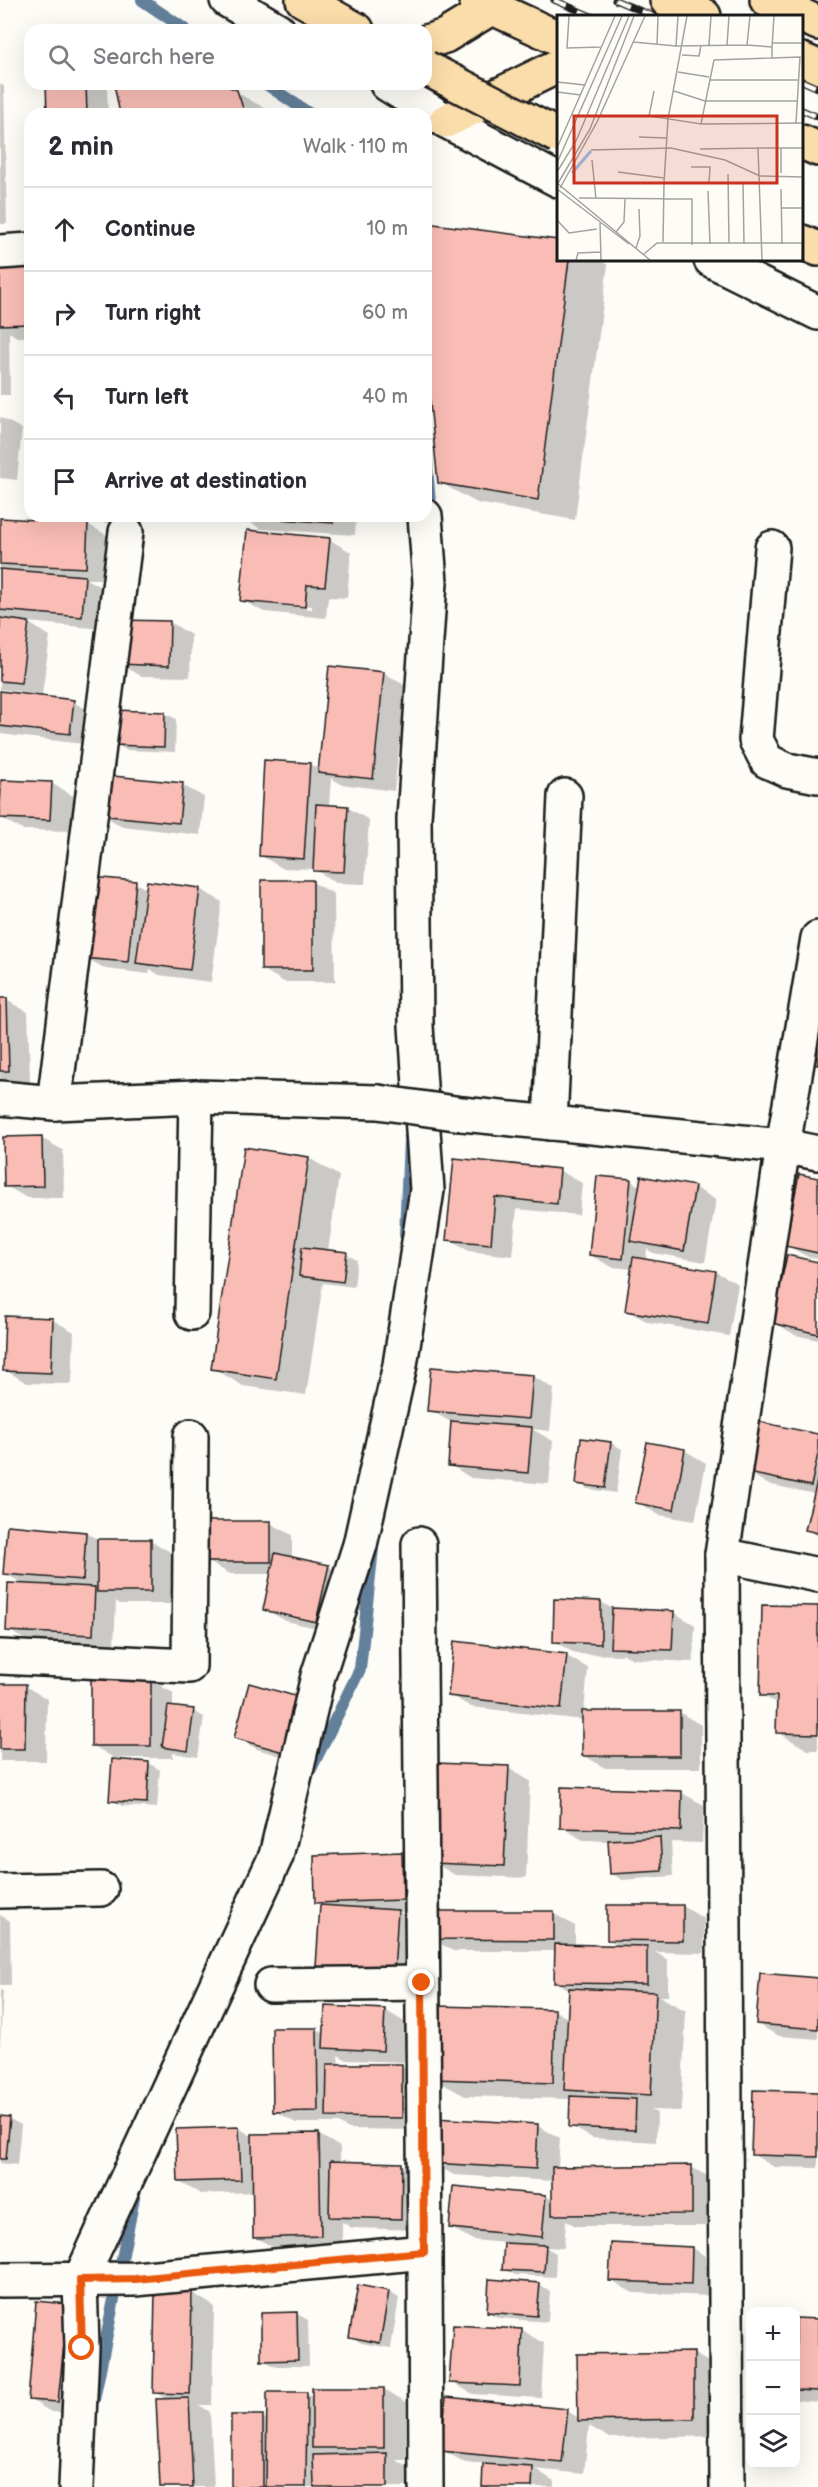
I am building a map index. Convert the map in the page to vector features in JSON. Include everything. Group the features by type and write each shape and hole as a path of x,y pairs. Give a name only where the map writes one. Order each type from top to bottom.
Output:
{"main road":[{"path":"303,0 346,24"},
{"path":"667,0 703,10"},
{"path":"767,0 800,15"},
{"path":"432,40 445,36 484,4 557,38"},
{"path":"803,16 818,23"},
{"path":"803,61 818,67"},
{"path":"446,121 557,66"},
{"path":"432,71 557,135"},
{"path":"803,143 818,149"},
{"path":"803,243 818,249"}],"street":[{"path":"227,0 268,24"},
{"path":"397,90 425,108"},
{"path":"432,112 557,179"},
{"path":"0,252 24,250"},
{"path":"713,261 818,313"},
{"path":"76,2487 82,2348 89,2279 129,2174 276,1856 318,1676 360,1545 400,1365 427,1190 416,1026 414,819 430,582 425,522"},
{"path":"54,1102 126,532"},
{"path":"772,548 756,740 767,761 787,770 818,776"},
{"path":"550,1123 565,795"},
{"path":"727,2487 722,1555 783,1146 818,938"},
{"path":"192,1313 196,1097"},
{"path":"0,1098 54,1102 196,1097 378,1102 462,1114 783,1146 818,1153"},
{"path":"0,1657 189,1666 191,1437"},
{"path":"419,1544 426,2487"},
{"path":"722,1555 818,1575"},
{"path":"0,1891 100,1889"},
{"path":"271,1985 422,1983"},
{"path":"0,2280 135,2279 424,2252"}],"building":[{"path":"46,90 86,90 87,108 47,108"},
{"path":"115,90 237,90 243,108 119,108"},
{"path":"432,224 557,240 557,261 569,261 538,500 438,483 432,423"},
{"path":"0,267 24,267 24,324 0,325"},
{"path":"0,518 24,519 24,522 88,523 86,568 0,564"},
{"path":"247,530 330,538 325,586 307,585 305,607 240,601"},
{"path":"0,569 85,576 82,617 0,610"},
{"path":"0,618 29,622 21,683 0,681"},
{"path":"119,620 170,621 169,666 118,664"},
{"path":"329,666 384,672 373,779 318,773"},
{"path":"0,691 74,700 70,734 0,726"},
{"path":"115,710 165,712 164,747 113,745"},
{"path":"264,760 310,763 304,859 259,856"},
{"path":"103,775 183,783 179,823 99,815"},
{"path":"1,780 52,782 50,820 0,818"},
{"path":"316,804 348,806 344,872 313,871"},
{"path":"91,877 136,881 128,962 82,958"},
{"path":"261,880 313,880 313,970 261,970"},
{"path":"147,881 200,888 190,970 136,963"},
{"path":"0,998 7,998 9,1071 0,1071"},
{"path":"818,1033 818,1065 810,1063"},
{"path":"42,1136 43,1186 4,1187 3,1137"},
{"path":"244,1147 309,1157 276,1379 211,1369"},
{"path":"454,1158 560,1169 557,1204 495,1197 491,1244 446,1240"},
{"path":"799,1174 818,1178 818,1253 785,1246"},
{"path":"597,1176 631,1179 623,1259 589,1255"},
{"path":"641,1176 695,1186 684,1251 630,1241"},
{"path":"302,1247 347,1252 343,1282 299,1276"},
{"path":"787,1255 818,1262 818,1334 772,1323"},
{"path":"633,1257 716,1271 708,1324 625,1311"},
{"path":"5,1316 53,1318 51,1373 3,1371"},
{"path":"431,1367 533,1375 529,1419 427,1411"},
{"path":"451,1421 532,1427 528,1473 448,1466"},
{"path":"755,1421 818,1434 818,1454 811,1486 744,1472"},
{"path":"581,1438 611,1442 605,1488 576,1484"},
{"path":"647,1442 685,1449 674,1510 635,1503"},
{"path":"818,1477 818,1533 805,1530"},
{"path":"207,1521 271,1521 271,1562 207,1562"},
{"path":"7,1525 86,1532 83,1580 3,1574"},
{"path":"97,1539 151,1539 151,1592 97,1592"},
{"path":"275,1553 329,1565 316,1622 263,1610"},
{"path":"8,1583 95,1587 93,1635 6,1631"},
{"path":"554,1599 601,1601 601,1644 553,1642"},
{"path":"762,1605 818,1606 818,1734 776,1733 777,1696 760,1696"},
{"path":"612,1608 674,1611 672,1650 610,1648"},
{"path":"454,1641 567,1654 561,1709 448,1696"},
{"path":"91,1679 151,1679 151,1746 91,1746"},
{"path":"249,1683 302,1698 287,1753 234,1738"},
{"path":"0,1684 26,1684 25,1749 0,1749"},
{"path":"168,1706 194,1709 188,1751 162,1747"},
{"path":"582,1711 680,1711 680,1756 582,1756"},
{"path":"112,1759 149,1762 147,1803 109,1801"},
{"path":"436,1763 509,1766 504,1866 431,1863"},
{"path":"561,1787 682,1791 681,1831 560,1828"},
{"path":"660,1837 662,1871 610,1874 608,1840"},
{"path":"402,1852 403,1900 315,1903 314,1855"},
{"path":"320,1905 398,1910 394,1972 316,1967"},
{"path":"607,1905 683,1905 683,1941 607,1940"},
{"path":"430,1911 554,1911 554,1940 430,1939"},
{"path":"555,1944 647,1946 647,1984 554,1983"},
{"path":"760,1973 818,1978 818,2029 756,2024"},
{"path":"569,1988 656,1992 651,2095 564,2090"},
{"path":"325,2006 385,2009 383,2051 323,2048"},
{"path":"435,2006 555,2009 553,2083 433,2079"},
{"path":"272,2028 317,2028 318,2111 273,2112"},
{"path":"327,2064 402,2064 402,2118 326,2117"},
{"path":"753,2090 818,2092 818,2157 751,2155"},
{"path":"570,2096 636,2099 635,2130 569,2127"},
{"path":"0,2116 10,2117 6,2159 0,2159"},
{"path":"433,2118 538,2124 536,2169 431,2163"},
{"path":"239,2127 241,2180 178,2182 176,2129"},
{"path":"319,2133 321,2236 253,2238 252,2134"},
{"path":"330,2161 402,2163 401,2219 329,2217"},
{"path":"692,2165 692,2214 552,2215 552,2167"},
{"path":"453,2186 546,2195 542,2237 449,2228"},
{"path":"504,2243 546,2245 544,2272 502,2270"},
{"path":"611,2243 692,2247 691,2284 609,2281"},
{"path":"489,2279 540,2283 537,2316 487,2312"},
{"path":"358,2285 389,2291 380,2343 349,2337"},
{"path":"155,2291 192,2292 190,2394 153,2393"},
{"path":"36,2301 68,2304 58,2402 28,2400"},
{"path":"297,2312 298,2360 261,2361 261,2313"},
{"path":"800,2318 818,2319 818,2391 800,2390"},
{"path":"453,2325 522,2329 520,2386 449,2383"},
{"path":"694,2352 694,2419 578,2421 577,2354"},
{"path":"312,2388 384,2388 384,2448 312,2448"},
{"path":"267,2392 307,2392 306,2487 266,2487"},
{"path":"446,2397 568,2409 562,2463 441,2451"},
{"path":"189,2398 193,2487 160,2487 156,2399"},
{"path":"231,2415 263,2415 263,2487 231,2487"},
{"path":"387,2453 387,2487 314,2487 313,2455"},
{"path":"483,2464 533,2467 532,2487 482,2487"}],"waterway":[{"path":"142,0 177,24"},
{"path":"275,90 301,108"},
{"path":"405,1235 409,1139"},
{"path":"309,1773 360,1669 373,1548"},
{"path":"94,2400 136,2188"}],"railway":[{"path":"554,0 589,15"},
{"path":"615,0 651,15"},
{"path":"803,81 818,88"},
{"path":"803,110 818,117"}],"route":[{"path":"82,2348 80,2280 135,2279 424,2252 422,1983"}]}
